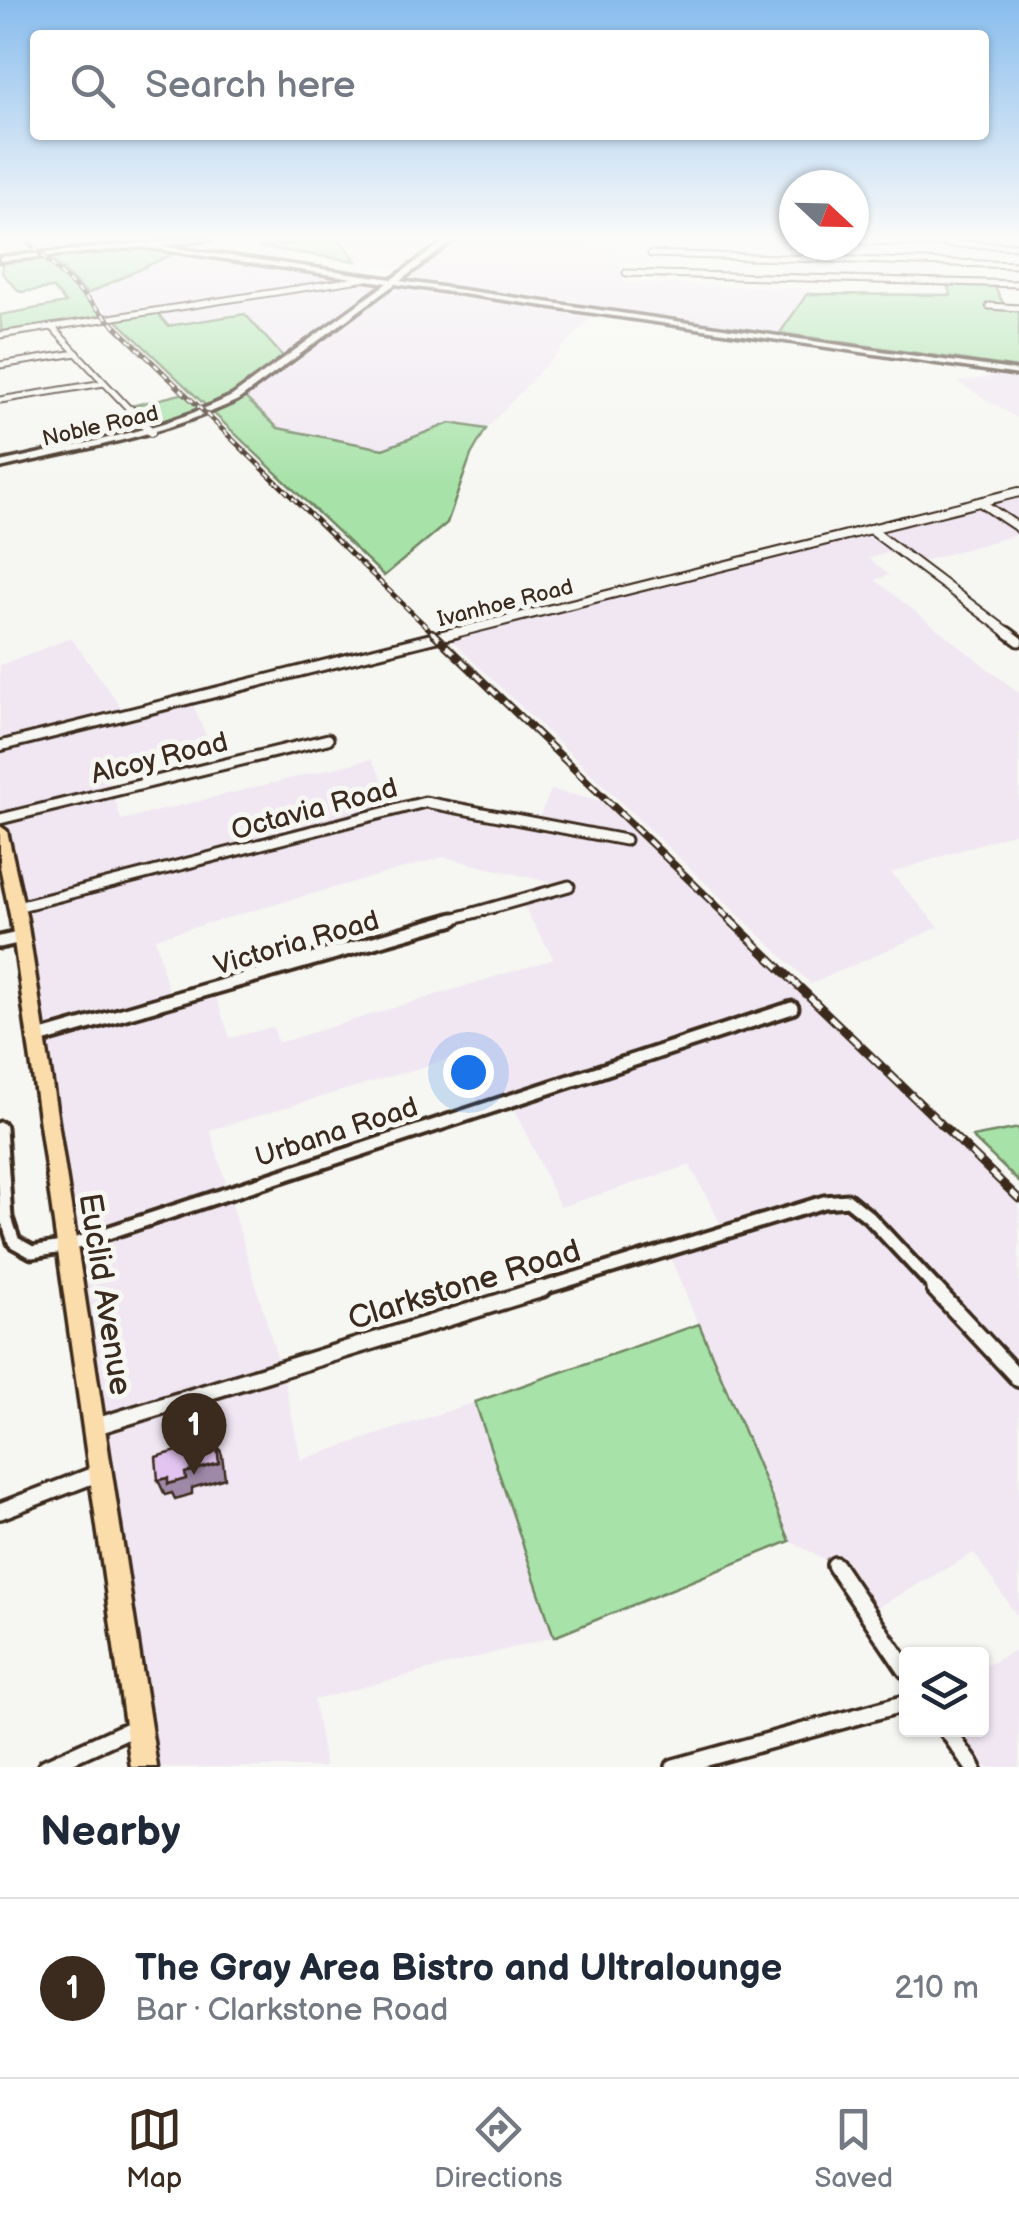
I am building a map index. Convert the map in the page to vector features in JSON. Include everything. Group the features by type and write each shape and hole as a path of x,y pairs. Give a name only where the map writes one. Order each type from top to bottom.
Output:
{"main road":[{"name":"Euclid Avenue","path":"0,831 22,937 97,1426 144,1767"}],"street":[{"path":"0,335 88,321"},
{"name":"Noble Road","path":"0,466 151,432 206,412 235,398 341,321"},
{"path":"666,321 1019,373"},
{"path":"52,327 151,432"},
{"path":"0,365 77,352"},
{"path":"0,400 104,382"},
{"name":"Ivanhoe Road","path":"0,746 1019,492"},
{"path":"980,502 1019,528"},
{"path":"870,529 1019,641"},
{"name":"Alcoy Road","path":"0,818 328,739"},
{"name":"Octavia Road","path":"17,907 425,802 625,840"},
{"name":"Victoria Road","path":"35,1039 569,886"},
{"path":"0,942 22,937"},
{"name":"Urbana Road","path":"0,1128 6,1218 14,1242 32,1252 68,1246 792,1008"},
{"name":"Clarkstone Road","path":"97,1426 791,1212 848,1200 869,1217 1019,1379"},
{"path":"0,1511 103,1472"},
{"path":"835,1565 899,1660"},
{"path":"674,1767 899,1705"},
{"path":"46,1767 138,1725"},
{"path":"952,1737 973,1767"}],"shaded area":[{"path":"140,321 197,321 167,326"},
{"path":"245,321 587,321 486,429 450,423 383,449 278,428 240,394"},
{"path":"662,321 788,321 777,338"},
{"path":"1015,373 1019,373 1019,419 957,382"},
{"path":"1019,492 1019,534 915,563 898,550 868,558 889,575 875,580 1019,693 1019,831 891,873 939,927 811,984 446,635"},
{"path":"71,638 126,714 190,698 207,738 104,764 121,820 371,759 399,808 425,802 537,823 551,790 610,803 1019,1199 1019,1619 974,1553 867,1613 835,1565 790,1541 667,1250 725,1232 690,1165 560,1207 511,1101 482,1110 459,1056 210,1130 285,1384 301,1460 475,1402 554,1637 314,1700 325,1767 144,1767 0,831 0,665","holes":["443,857 566,886 520,900 554,959 278,1043 273,1027 230,1038 213,989 171,1001 155,938"]},
{"path":"1019,1648 1019,1767 973,1767 952,1737 989,1737 989,1664"}],"green space":[{"path":"1,321 86,321 2,335"},
{"path":"118,321 164,321 168,326 252,321 286,360 241,394 278,428 383,449 450,423 486,429 471,455 447,523 384,576"},
{"path":"788,321 1019,321 1019,368 780,333"},
{"path":"185,393 206,413 151,432 127,407"},
{"path":"1019,1128 1019,1182 972,1137"},
{"path":"699,1324 790,1541 554,1637 475,1402"}],"building":[{"path":"216,1440 219,1463 185,1473 186,1479 168,1484 168,1478 158,1480 156,1457"}],"railway":[{"path":"110,321 435,635"},
{"path":"432,632 732,921"},
{"path":"729,919 1019,1199"}],"place":[{"name":"The Gray Area Bistro and Ultralounge","path":"194,1475"}]}
